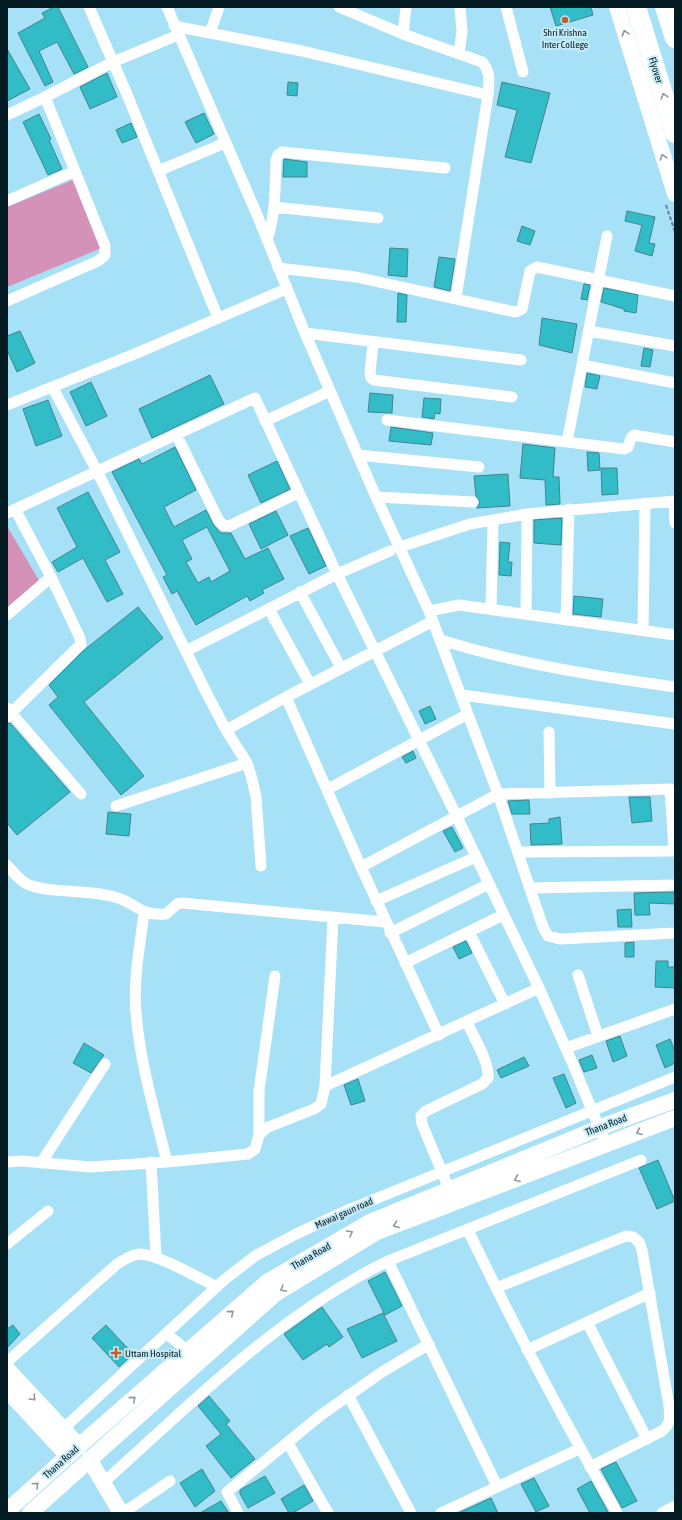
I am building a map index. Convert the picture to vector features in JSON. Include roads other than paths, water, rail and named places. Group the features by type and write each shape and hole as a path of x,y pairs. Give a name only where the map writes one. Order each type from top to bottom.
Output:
{"highway":[{"name":"Flyover","path":"636,7 675,133"},
{"path":"665,7 675,38"}],"street":[{"path":"167,7 267,240 304,333 441,640 498,794 543,927 548,936 554,939 675,933"},
{"path":"210,33 219,7"},
{"path":"339,7 359,11 403,34 482,62 487,68 490,76 488,95 456,298"},
{"path":"403,34 406,7"},
{"path":"459,54 462,31 460,7"},
{"path":"506,7 523,72"},
{"path":"617,7 675,194"},
{"path":"92,8 218,318"},
{"path":"7,115 176,30 210,33 302,51 488,95"},
{"path":"7,301 98,261 105,255 105,246 45,97"},
{"path":"158,171 225,142"},
{"path":"267,240 272,227 276,160 278,155 282,152 445,168"},
{"path":"7,201 75,171"},
{"path":"274,208 378,218"},
{"path":"567,442 607,236"},
{"path":"278,268 356,278 456,298 515,312 520,311 524,305 530,271 537,267 675,296"},
{"path":"7,405 53,388 286,289"},
{"path":"588,331 675,346"},
{"path":"304,333 373,343 521,360"},
{"path":"373,343 370,373 371,378 374,380 512,397"},
{"path":"582,365 675,383"},
{"path":"53,388 226,730 247,763 256,797 260,866"},
{"path":"265,420 330,391"},
{"path":"82,794 8,713 81,644 80,638 51,577 11,511 255,398 336,574 417,740 457,817 539,988 606,1144"},
{"path":"387,420 624,449 628,447 631,438 638,435 675,442"},
{"path":"176,434 219,521 223,525 229,526 298,493"},
{"path":"358,454 479,467"},
{"path":"376,497 473,502"},
{"path":"400,547 470,524 527,514 569,509 675,501 675,523"},
{"path":"643,630 645,503"},
{"path":"566,619 569,509"},
{"path":"526,613 527,514"},
{"path":"491,609 493,520"},
{"path":"186,651 336,574 390,551"},
{"path":"7,615 51,577"},
{"path":"300,592 341,668"},
{"path":"226,730 374,651 431,616 459,605 526,613 675,635"},
{"path":"269,609 310,684"},
{"path":"441,640 527,664 675,687"},
{"path":"462,696 675,724"},
{"path":"286,697 328,789 385,922 439,1035"},
{"path":"328,789 464,716"},
{"path":"549,732 550,793"},
{"path":"116,806 247,763"},
{"path":"361,867 498,794 672,789 675,851 518,852"},
{"path":"376,901 476,857"},
{"path":"7,865 15,875 27,884 42,888 99,893 116,897 128,902 144,913 166,914 177,904 182,903 385,922"},
{"path":"390,933 489,884"},
{"path":"530,888 675,885"},
{"path":"144,913 137,976 136,1012 141,1051 166,1162"},
{"path":"405,963 503,915"},
{"path":"259,1135 274,1124 321,1104 325,1086 333,918"},
{"path":"469,932 505,1004"},
{"path":"7,1162 22,1161 90,1167 166,1162 248,1154 255,1150 259,1135 259,1091 275,976"},
{"path":"578,976 598,1036"},
{"path":"325,1086 539,988"},
{"path":"566,1048 675,1009"},
{"path":"449,1189 422,1124 421,1116 426,1111 482,1084 488,1078 485,1063 466,1022"},
{"path":"41,1163 105,1064"},
{"name":"Mawai gaun road","path":"63,1429 218,1287 255,1256 296,1234 442,1172 675,1077"},
{"name":"Thana Road","path":"30,1513 89,1459 267,1282 370,1222 599,1128 675,1100"},
{"name":"Thana Road","path":"7,1511 73,1451 275,1294 377,1232 675,1118"},
{"path":"103,1483 210,1386 282,1326 317,1301 356,1277 388,1262 641,1160"},
{"path":"151,1162 156,1257"},
{"path":"7,1244 48,1211"},
{"path":"468,1230 527,1350 579,1449 617,1513"},
{"path":"496,1288 626,1236 633,1237 639,1242 642,1250 650,1293 669,1406 670,1422 662,1431 648,1439 590,1467"},
{"path":"7,1362 117,1264 129,1257 139,1254 156,1257 218,1287"},
{"path":"388,1262 497,1486"},
{"path":"527,1350 650,1293"},
{"path":"587,1322 648,1439"},
{"path":"167,1334 194,1356"},
{"path":"238,1513 227,1492 348,1395 429,1344"},
{"path":"7,1369 63,1429 73,1451"},
{"path":"7,1390 73,1451"},
{"path":"348,1395 411,1513"},
{"path":"288,1443 328,1513"},
{"path":"441,1513 579,1449"},
{"path":"89,1459 122,1513 170,1480"},
{"path":"662,1513 675,1506"}],"place":[{"name":"Shri Krishna Inter College","path":"565,20"},
{"name":"Uttam Hospital","path":"116,1353"}]}
